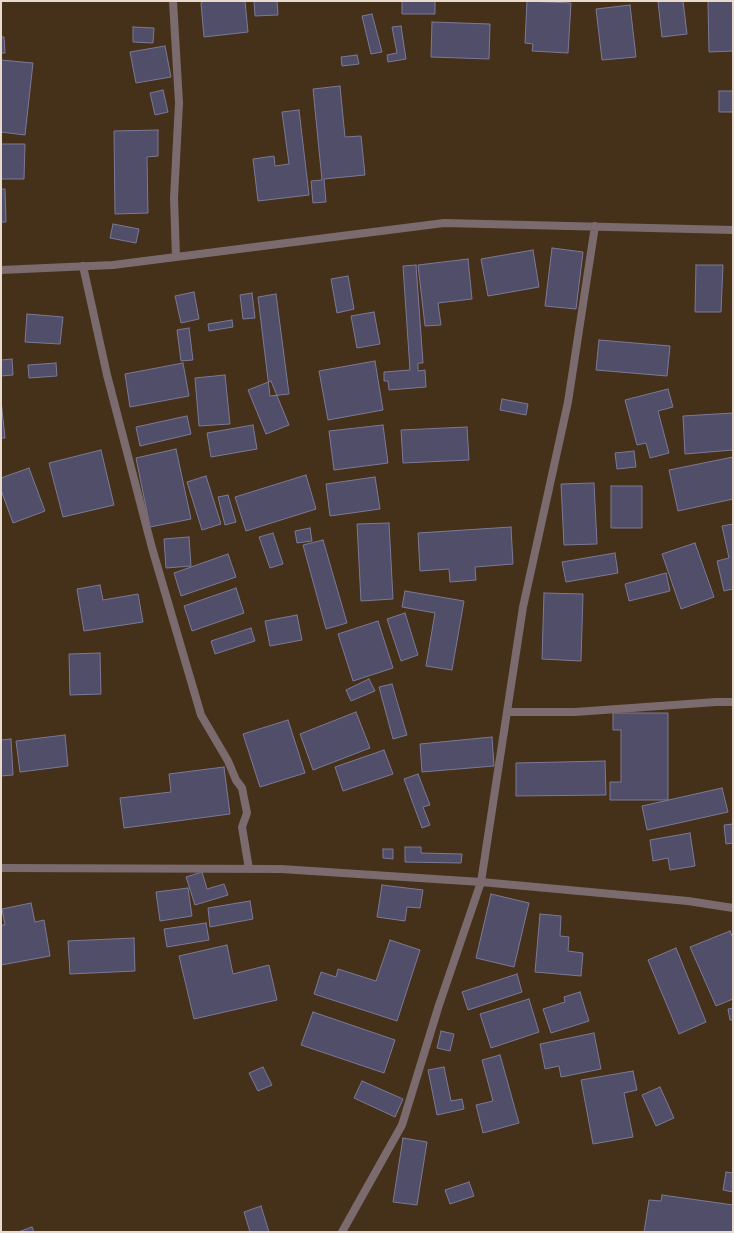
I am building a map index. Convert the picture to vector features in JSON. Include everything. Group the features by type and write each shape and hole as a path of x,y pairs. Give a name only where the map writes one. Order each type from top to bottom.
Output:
{"street":[{"path":"173,1 179,102 174,198 176,257"},
{"path":"1,270 112,265 444,223 733,230"},
{"path":"342,1232 402,1125 439,1005 481,882 523,607 568,402 595,226"},
{"path":"83,266 107,376 150,540 201,715 228,761 236,780 242,788 247,813 242,827 249,869"},
{"path":"507,712 575,712 733,702"},
{"path":"1,868 281,869 481,882 688,901 733,908"}],"building":[{"path":"202,1 245,1 248,32 204,37"},
{"path":"254,1 277,1 278,15 255,16"},
{"path":"402,1 435,1 435,14 402,14"},
{"path":"527,1 571,3 568,53 532,51 533,44 525,43"},
{"path":"683,1 687,34 662,37 658,2"},
{"path":"708,1 733,1 733,51 709,52"},
{"path":"630,5 636,57 602,60 596,9"},
{"path":"372,14 382,52 371,54 362,16"},
{"path":"432,22 490,24 489,59 431,57"},
{"path":"401,26 406,59 388,62 387,55 397,53 392,27"},
{"path":"133,27 154,28 153,43 133,42"},
{"path":"1,37 4,37 5,53 1,53"},
{"path":"165,46 171,77 136,83 130,52"},
{"path":"357,55 359,64 342,66 341,57"},
{"path":"1,60 33,63 25,135 1,132"},
{"path":"340,86 345,137 361,136 365,175 324,179 326,202 313,203 311,181 322,180 313,89"},
{"path":"163,90 168,112 155,115 150,93"},
{"path":"719,91 733,91 733,112 719,112"},
{"path":"299,110 309,195 258,201 253,159 274,156 275,166 289,164 282,112"},
{"path":"158,130 158,156 147,157 148,213 115,214 114,131"},
{"path":"1,144 25,144 24,179 1,179"},
{"path":"1,189 5,189 6,222 1,222"},
{"path":"113,224 139,229 136,243 110,238"},
{"path":"552,248 583,252 576,309 545,306"},
{"path":"533,250 539,287 488,296 481,259"},
{"path":"468,259 472,299 438,303 441,325 425,326 418,265"},
{"path":"416,265 423,363 418,363 418,371 425,370 426,387 389,390 388,381 384,381 384,372 410,370 403,266"},
{"path":"696,265 723,265 721,312 695,312"},
{"path":"348,276 354,309 337,313 331,279"},
{"path":"194,292 199,319 181,323 175,296"},
{"path":"252,293 255,318 243,319 240,295"},
{"path":"276,294 289,394 270,396 258,297"},
{"path":"374,312 380,344 357,348 351,316"},
{"path":"27,314 63,317 60,344 25,342"},
{"path":"232,320 233,327 209,331 208,324"},
{"path":"189,328 193,360 181,361 177,330"},
{"path":"599,340 670,346 667,376 596,370"},
{"path":"12,359 13,375 1,376 1,360"},
{"path":"375,361 383,410 328,420 319,371"},
{"path":"56,363 57,376 29,378 28,365"},
{"path":"183,363 189,396 130,407 125,374"},
{"path":"225,375 230,424 199,426 195,378"},
{"path":"271,381 289,425 266,434 248,390"},
{"path":"668,389 673,407 658,411 669,453 650,458 646,443 637,445 625,400"},
{"path":"502,399 528,404 526,415 500,410"},
{"path":"1,400 5,438 1,438"},
{"path":"733,413 733,450 685,454 683,416"},
{"path":"187,416 191,434 140,446 136,427"},
{"path":"253,425 257,449 211,457 207,433"},
{"path":"383,425 388,463 334,470 329,431"},
{"path":"467,427 469,460 403,463 401,430"},
{"path":"176,449 191,519 150,527 136,458"},
{"path":"101,450 114,505 63,517 49,463"},
{"path":"634,451 636,467 617,469 615,453"},
{"path":"733,457 733,499 678,511 669,470"},
{"path":"29,468 45,511 13,523 1,490 1,478"},
{"path":"306,475 316,509 246,531 235,497"},
{"path":"206,476 221,524 202,530 187,482"},
{"path":"375,477 380,509 330,516 326,484"},
{"path":"594,483 597,544 564,545 561,484"},
{"path":"611,486 642,486 642,528 611,528"},
{"path":"228,495 236,522 225,525 218,497"},
{"path":"389,523 393,599 361,601 357,524"},
{"path":"733,524 733,589 724,591 717,561 729,558 722,526"},
{"path":"511,527 513,564 475,567 476,580 450,582 449,569 420,571 418,533"},
{"path":"310,528 312,541 297,543 295,531"},
{"path":"273,533 283,564 270,568 259,537"},
{"path":"189,537 191,566 166,568 164,539"},
{"path":"323,540 347,623 326,629 303,545"},
{"path":"695,543 714,597 681,609 662,554"},
{"path":"615,553 618,573 566,582 562,562"},
{"path":"228,554 236,577 181,596 174,573"},
{"path":"666,573 670,591 629,601 625,584"},
{"path":"100,585 103,600 138,594 143,622 84,631 77,589"},
{"path":"236,588 244,613 192,631 184,606"},
{"path":"405,591 464,601 452,670 426,666 435,613 402,607"},
{"path":"544,593 583,594 581,661 542,659"},
{"path":"405,613 418,655 401,661 387,619"},
{"path":"297,615 302,640 270,646 265,621"},
{"path":"378,621 393,668 353,681 338,634"},
{"path":"251,628 255,641 215,654 211,641"},
{"path":"100,653 101,694 70,695 69,654"},
{"path":"369,679 375,691 351,701 346,690"},
{"path":"392,684 407,735 393,739 379,687"},
{"path":"356,712 370,748 313,770 300,734"},
{"path":"613,713 668,713 668,800 610,800 610,782 621,782 621,730 613,730"},
{"path":"288,720 305,773 260,787 243,734"},
{"path":"65,735 68,766 20,772 16,741"},
{"path":"492,737 494,766 422,772 420,744"},
{"path":"11,739 13,775 1,776 1,740"},
{"path":"384,750 393,774 343,791 335,767"},
{"path":"605,761 606,795 516,796 516,763"},
{"path":"224,767 230,814 124,828 120,798 171,792 169,774"},
{"path":"418,774 430,805 423,807 430,825 422,828 404,779"},
{"path":"722,788 728,812 647,830 642,806"},
{"path":"733,824 733,843 726,844 724,825"},
{"path":"690,833 695,866 670,870 668,858 653,861 650,840"},
{"path":"405,847 421,847 421,853 462,854 461,863 405,862"},
{"path":"383,849 393,849 393,859 383,858"},
{"path":"202,872 207,889 224,884 228,895 195,905 186,877"},
{"path":"382,885 423,890 420,908 407,907 405,921 377,917"},
{"path":"188,888 192,916 160,921 156,892"},
{"path":"491,894 529,903 514,967 476,958"},
{"path":"250,901 253,919 210,927 208,908"},
{"path":"31,903 35,922 44,920 50,956 1,965 1,925 5,925 2,909"},
{"path":"540,914 561,916 560,936 569,937 568,951 583,953 581,976 535,972"},
{"path":"206,923 209,940 167,947 164,929"},
{"path":"730,931 733,938 733,999 716,1006 690,947"},
{"path":"134,938 135,971 70,974 68,941"},
{"path":"390,940 420,950 397,1021 314,994 321,972 336,977 338,969 376,981"},
{"path":"227,945 233,974 269,965 277,1000 194,1019 179,956"},
{"path":"676,948 706,1022 679,1034 648,960"},
{"path":"517,974 522,992 468,1010 462,992"},
{"path":"580,992 589,1021 551,1033 543,1009 565,1002 564,997"},
{"path":"529,999 539,1032 491,1048 480,1014"},
{"path":"733,1008 733,1020 730,1020 728,1009"},
{"path":"313,1012 395,1040 384,1073 301,1045"},
{"path":"441,1031 454,1034 450,1051 437,1048"},
{"path":"594,1033 601,1069 561,1077 559,1066 545,1069 540,1044"},
{"path":"500,1055 519,1123 483,1133 476,1105 493,1101 482,1060"},
{"path":"263,1067 272,1085 258,1091 249,1073"},
{"path":"444,1067 451,1101 462,1099 464,1109 437,1115 428,1070"},
{"path":"633,1071 637,1090 624,1093 633,1137 593,1144 581,1080"},
{"path":"362,1081 403,1099 395,1117 354,1098"},
{"path":"660,1087 674,1118 656,1126 642,1095"},
{"path":"403,1138 427,1142 417,1205 393,1202"},
{"path":"726,1172 733,1173 733,1192 723,1190"},
{"path":"469,1182 474,1196 450,1204 445,1190"},
{"path":"662,1195 733,1205 733,1232 644,1232 649,1200 661,1201"},
{"path":"261,1206 269,1232 250,1232 244,1212"},
{"path":"32,1227 34,1232 18,1232"}]}
